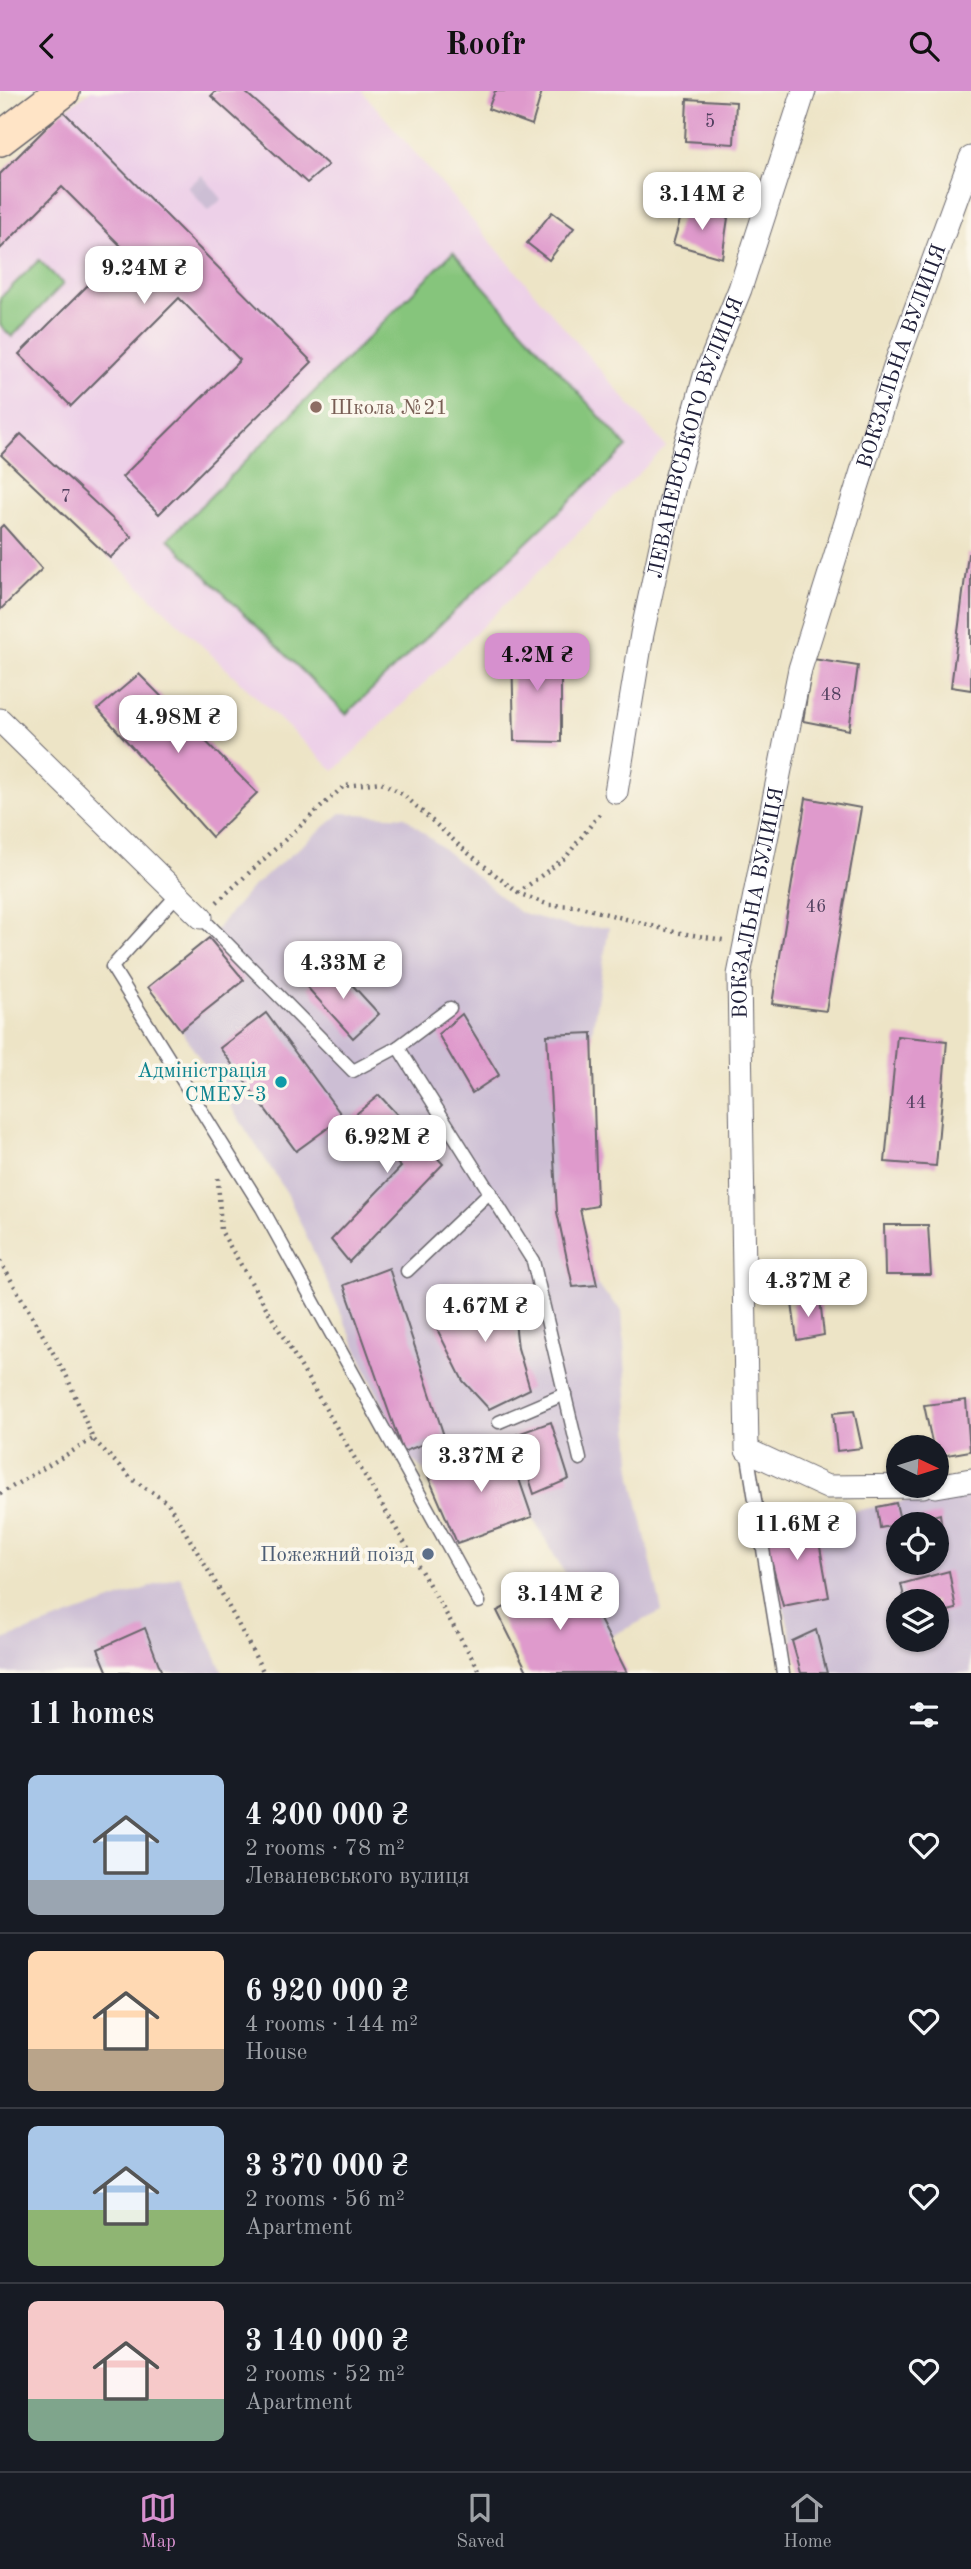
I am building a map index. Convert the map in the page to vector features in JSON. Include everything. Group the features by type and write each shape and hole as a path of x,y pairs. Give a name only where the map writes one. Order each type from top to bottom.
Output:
{"street":[{"path":"0,139 64,91"},
{"name":"ЛЕВАНЕВСЬКОГО ВУЛИЦЯ","path":"616,792 642,634 674,486 705,376 740,289 804,91"},
{"name":"ВОКЗАЛЬНА ВУЛИЦЯ","path":"747,1450 739,975 800,669 895,366 971,158"},
{"path":"0,720 201,917"},
{"path":"747,1450 827,1487 886,1486"},
{"path":"949,1484 971,1480"}],"lane":[{"path":"178,894 112,967 262,1208 479,1602"},
{"path":"201,917 353,1071 398,1047 450,1008"},
{"path":"398,1047 533,1261 580,1458"},
{"path":"407,1271 490,1192"},
{"path":"499,1422 565,1394"},
{"name":"ВОКЗАЛЬНА ВУЛИЦЯ","path":"747,1450 783,1673"}],"path":[{"path":"201,917 344,786 381,782 404,795 462,848 518,893 549,905 576,906 675,932 745,942"},
{"path":"518,893 566,857 616,792"},
{"path":"220,1140 220,1231 481,1673"},
{"path":"0,1261 67,1377 93,1439 132,1479 168,1503 221,1592 264,1673"},
{"path":"0,1494 93,1439"}],"shaded area":[{"name":"Школа №21","path":"90,91 362,91 666,447 334,771 0,454 0,174 63,111"},
{"path":"202,175 222,199 208,211 188,187"},
{"path":"341,813 405,817 519,912 575,928 609,927 592,1033 597,1206 580,1209 597,1285 622,1311 632,1477 662,1611 609,1637 566,1576 532,1517 456,1545 427,1474 403,1452 287,1193 181,1030 148,987 209,938 251,888"},
{"path":"971,1488 971,1673 801,1673 763,1529 920,1498 949,1498 949,1492"},
{"path":"180,1576 223,1673 0,1673 0,1641"}],"green space":[{"path":"453,252 627,447 346,714 168,539"},
{"path":"39,260 63,284 12,337 0,325 0,298"}],"building":[{"path":"216,91 244,91 328,165 307,183 211,96"},
{"path":"495,91 542,91 532,125 488,109"},
{"path":"687,99 736,102 734,144 685,141"},
{"path":"63,111 312,362 159,514 122,477 240,360 179,298 71,406 19,354 124,249 62,187 0,249 0,174"},
{"path":"684,206 728,218 722,258 673,244"},
{"path":"552,212 574,228 549,260 527,243"},
{"path":"21,434 132,537 110,558 1,455"},
{"path":"3,525 42,569 0,610 0,528"},
{"path":"968,554 971,554 971,690 951,687"},
{"path":"561,642 561,742 514,741 512,647"},
{"path":"813,659 858,666 849,730 803,721"},
{"path":"139,674 257,793 212,837 98,709"},
{"path":"806,798 861,808 826,1011 772,1004"},
{"path":"209,938 244,980 181,1030 148,987"},
{"path":"333,964 379,1014 353,1038 307,987"},
{"name":"Адміністрація СМЕУ-3","path":"266,1013 343,1117 296,1151 220,1048"},
{"path":"462,1014 499,1075 472,1093 438,1034"},
{"path":"592,1033 597,1206 580,1209 597,1285 573,1287 557,1212 547,1035"},
{"path":"897,1036 947,1041 936,1166 885,1162"},
{"path":"379,1095 443,1164 349,1262 331,1240 401,1167 350,1119"},
{"path":"884,1225 928,1225 931,1275 885,1275"},
{"path":"389,1268 444,1436 403,1452 344,1285"},
{"path":"511,1286 518,1348 530,1389 489,1409 463,1381 437,1329 437,1309 470,1290"},
{"path":"820,1299 824,1335 797,1340 792,1303"},
{"path":"966,1400 970,1451 949,1455 949,1435 930,1435 924,1405"},
{"path":"854,1411 862,1448 837,1451 833,1413"},
{"path":"551,1422 569,1479 534,1494 515,1435"},
{"path":"507,1444 532,1517 457,1543 427,1474"},
{"path":"896,1503 898,1512 886,1512 886,1527 880,1528 877,1507"},
{"path":"815,1519 829,1597 783,1606 763,1529"},
{"path":"949,1571 956,1609 949,1611 949,1589 902,1589 901,1584 934,1575 949,1575"},
{"path":"575,1572 627,1673 528,1673 497,1611"},
{"path":"145,1628 162,1673 108,1673 98,1649"},
{"path":"816,1630 827,1673 801,1673 792,1641"}],"place":[{"name":"Школа №21","path":"316,407"},
{"name":"Адміністрація СМЕУ-3","path":"281,1082"},
{"name":"Пожежний поїзд","path":"428,1554"}]}
